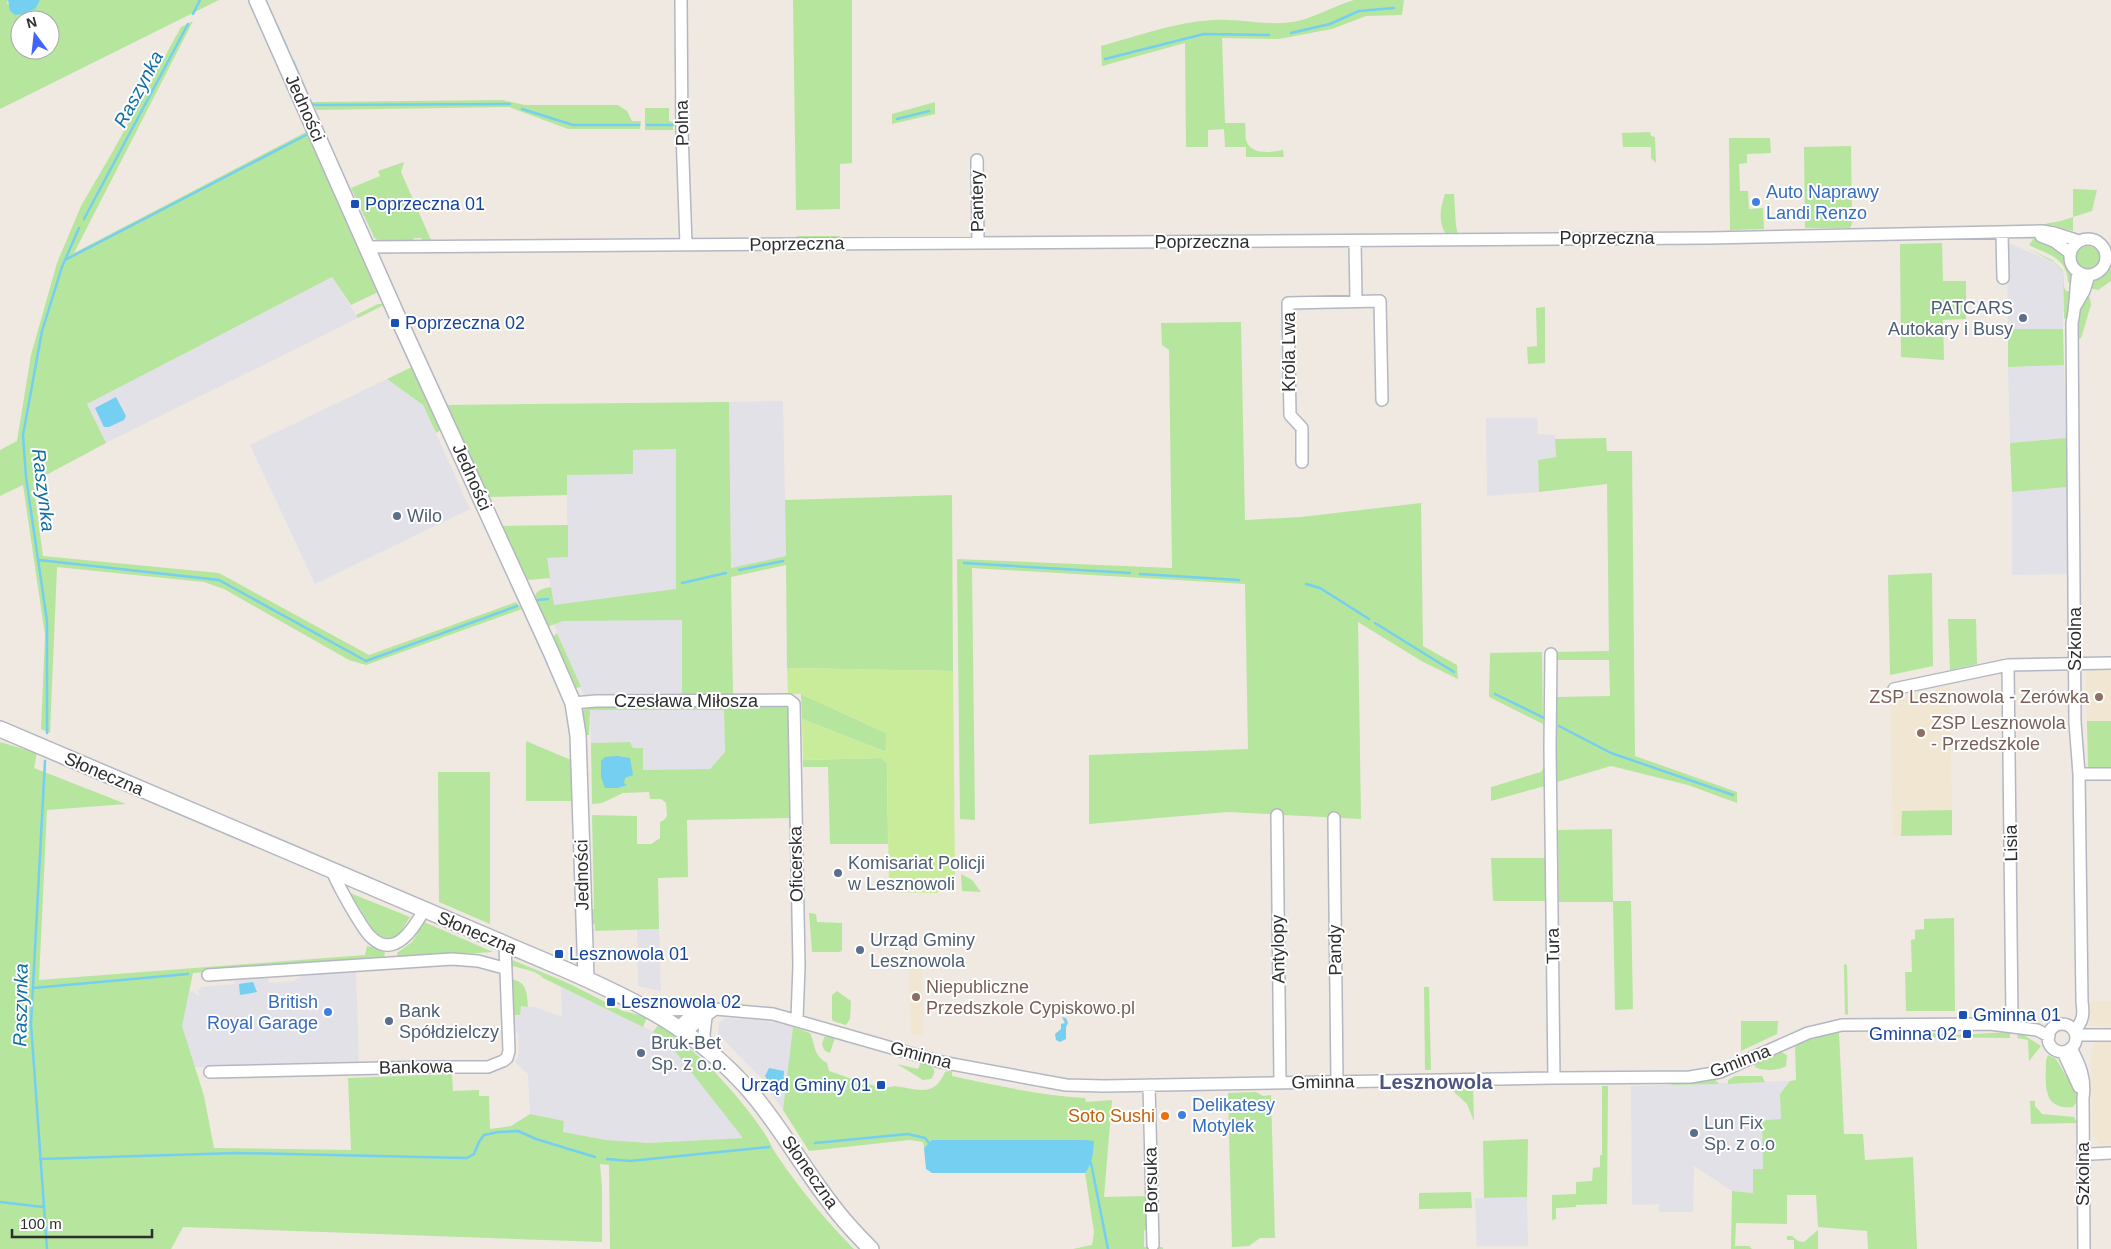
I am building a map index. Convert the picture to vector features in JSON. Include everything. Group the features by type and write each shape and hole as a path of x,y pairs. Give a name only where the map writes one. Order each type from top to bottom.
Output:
{"street":[{"name":"Jedności","path":"257,0 366,247 573,703 577,720 578,739 586,978"},
{"name":"Polna","path":"681,0 682,132 686,245"},
{"name":"Pantery","path":"977,160 978,243"},
{"name":"Poprzeczna","path":"366,247 1355,241 1856,236 2038,233 2042,231 2054,233 2079,242"},
{"path":"2002,233 2003,278"},
{"path":"2038,233 2054,241 2070,254"},
{"path":"2087,239 2097,241 2108,257 2099,272 2083,274 2072,266 2070,254 2074,246 2079,242 2087,239"},
{"path":"1355,241 1356,301"},
{"name":"Szkolna","path":"2073,1031 2082,1002 2079,774 2074,663 2072,323 2076,305 2074,298 2083,274"},
{"name":"Króla Lwa","path":"1302,462 1302,428 1290,415 1288,303 1380,301 1382,400"},
{"name":"Tura","path":"1550,654 1554,1078"},
{"path":"1894,689 2008,665 2111,663"},
{"name":"Lisia","path":"2008,665 2012,1020"},
{"name":"Czesława Miłosza","path":"573,703 596,701 789,700 794,704 795,708"},
{"name":"Oficerska","path":"795,708 799,966 797,1020"},
{"name":"Słoneczna","path":"0,729 504,945 586,978 651,1010 682,1029 705,1047 749,1090 829,1201 853,1231 871,1249"},
{"path":"2079,774 2111,774"},
{"name":"Antylopy","path":"1277,815 1280,1082"},
{"name":"Pandy","path":"1334,818 1337,1081"},
{"path":"332,871 340,889 368,935 379,943 389,945 402,941 424,910"},
{"path":"389,945 391,963"},
{"name":"Bankowa","path":"210,1072 427,1066 488,1067 503,1061 507,1058 509,1051 504,945"},
{"path":"208,975 452,959 478,960 504,968"},
{"name":"Gminna","path":"651,1010 773,1014 927,1058 1066,1085 1690,1077 1708,1075 1728,1069 1808,1033 1842,1025 1990,1024 2051,1032"},
{"path":"682,1029 683,1023 707,1011"},
{"path":"705,1047 704,1034 707,1011"},
{"name":"Gminna","path":"1990,1024 2012,1020 2032,1021 2051,1032"},
{"path":"2073,1031 2076,1042 2067,1050 2053,1048 2051,1032 2061,1025 2073,1031 2111,1035"},
{"name":"Szkolna","path":"2067,1050 2080,1066 2084,1082 2084,1249"},
{"name":"Borsuka","path":"1149,1085 1153,1245"},
{"path":"2092,1154 2111,1154"}],"shaded area":[{"path":"2007,242 2050,261 2063,272 2063,329 2008,329"},
{"path":"332,277 358,318 106,443 87,404"},
{"path":"2064,365 2066,438 2010,443 2008,367"},
{"name":"Wilo","path":"387,379 423,405 470,509 315,584 250,445"},
{"path":"783,401 786,556 731,568 729,402"},
{"path":"565,403 676,449 676,589 725,689 719,695 584,696 554,625 546,558 568,557"},
{"path":"1486,418 1537,418 1538,434 1555,435 1556,458 1538,460 1539,492 1487,496"},
{"path":"2067,487 2067,574 2012,575 2012,492"},
{"name":"ZSP Lesznowola - Zerówka","path":"2111,669 2111,721 2087,721 2086,674 2090,670"},
{"name":"ZSP Lesznowola - Przedszkole","path":"1950,685 1952,835 1893,836 1890,698 1928,690 1928,696 1936,695 1936,688"},
{"path":"590,710 724,710 725,752 710,769 643,770 630,742 591,743"},
{"path":"659,929 661,991 638,986 637,930"},
{"name":"Niepubliczne Przedszkole Cypiskowo.pl","path":"909,959 915,959 915,966 922,965 923,1034 911,1035"},
{"path":"356,971 359,1064 195,1067 181,1026 189,992 193,991 197,996 200,994 197,991 202,987 235,984 235,979 268,977 269,983 295,981 295,979 299,978 299,974"},
{"path":"561,987 663,1036 744,1138 649,1143 606,1140 562,1132 564,1121 530,1114 528,1074 515,1062 519,1054 518,1033 514,1033 514,1015 520,1006 535,1007 562,1017"},
{"path":"2091,1001 2111,1001 2111,1028 2090,1025"},
{"path":"725,1018 764,1020 793,1027 783,1110 762,1079 718,1034 719,1023"},
{"path":"2095,1042 2111,1042 2111,1145 2099,1145 2092,1132 2091,1056"},
{"path":"1790,1081 1780,1094 1781,1119 1766,1120 1762,1123 1763,1169 1753,1193 1732,1191 1694,1166 1693,1212 1659,1212 1659,1204 1632,1205 1631,1086"},
{"path":"1527,1197 1528,1246 1477,1246 1475,1198"}],"green space":[{"path":"0,0 8,0 7,4 36,8 40,0 219,0 0,109"},
{"path":"793,0 852,0 852,163 840,164 840,209 796,210"},
{"path":"1354,0 1404,0 1402,15 1366,16 1332,29 1279,39 1222,38 1225,123 1245,123 1246,140 1252,149 1262,152 1283,150 1284,157 1246,157 1246,147 1225,147 1224,129 1208,130 1208,147 1186,147 1185,43 1102,66 1101,46 1157,30 1213,20 1293,22 1309,18"},
{"path":"193,21 74,253 306,132 379,290 351,305 332,277 87,404 106,443 33,482 43,556 219,573 369,655 516,602 522,609 366,665 349,660 224,589 204,582 57,567 50,733 41,729 45,635 23,485 0,496 0,450 17,441 31,355 57,263 81,206 181,27"},
{"path":"502,100 525,105 618,105 627,111 632,121 641,121 640,129 568,129 509,107 316,110 314,102"},
{"path":"935,102 935,114 892,124 892,114"},
{"path":"645,108 669,108 669,121 673,122 673,130 645,130"},
{"path":"1650,132 1651,136 1655,137 1656,163 1651,158 1651,147 1623,147 1622,133"},
{"path":"1729,138 1770,138 1771,153 1747,154 1747,163 1739,164 1740,191 1748,191 1749,209 1763,208 1764,229 1730,230"},
{"path":"1851,146 1852,224 1850,228 1805,228 1804,147"},
{"path":"404,162 401,172 431,240 423,241 421,238 414,238 413,241 378,241 374,237 351,188 380,176 378,171"},
{"path":"2073,189 2097,190 2092,211 2073,217"},
{"path":"1445,194 1454,194 1458,235 1446,235 1442,225 1441,210"},
{"path":"2073,217 2073,231 2052,225 2039,225 2061,221"},
{"path":"797,236 840,236 840,239 797,239"},
{"path":"2034,238 2054,246 2064,253 2073,285 2068,282 2067,274 2060,262 2049,254 2029,245"},
{"path":"1942,243 1943,281 1966,281 1966,319 1943,320 1944,360 1901,357 1900,244"},
{"path":"2088,246 2096,250 2100,258 2096,266 2088,270 2080,266 2076,258 2080,250"},
{"path":"2027,248 2052,260 2063,271 2064,287 2066,291 2071,292 2067,318 2064,319 2063,272 2053,262"},
{"path":"2111,268 2111,281 2098,290 2088,288 2094,280"},
{"path":"2086,295 2090,298 2091,305 2081,338 2076,339 2077,321"},
{"path":"378,304 386,304 358,318 356,315"},
{"path":"1545,307 1545,363 1528,364 1527,347 1537,346 1536,308"},
{"path":"1241,322 1245,520 1301,517 1421,503 1423,646 1457,665 1458,679 1423,662 1358,622 1361,819 1228,812 1089,824 1089,755 1248,749 1245,584 972,568 975,820 960,819 957,559 1172,568 1169,350 1162,345 1161,323"},
{"path":"2008,329 2063,329 2064,365 2008,367"},
{"path":"414,366 441,430 436,433 423,405 387,379"},
{"path":"729,402 731,568 786,556 785,500 952,495 953,671 787,668 786,565 731,577 733,695 682,695 682,620 563,621 547,627 535,602 537,593 542,589 551,587 554,605 676,589 676,449 633,450 633,474 567,475 567,495 489,497 447,405"},
{"path":"1606,438 1607,451 1632,451 1635,756 1737,792 1737,803 1688,785 1611,766 1557,782 1557,697 1610,696 1609,660 1556,660 1556,652 1609,651 1607,484 1539,492 1538,460 1556,457 1555,439"},
{"path":"2066,438 2067,487 2012,492 2010,443"},
{"path":"568,525 568,557 547,558 550,578 528,580 523,577 499,526"},
{"path":"1932,573 1933,666 1890,675 1888,575"},
{"path":"1948,619 1976,619 1977,664 1950,670"},
{"path":"557,633 581,687 576,688 570,682 552,638"},
{"path":"1542,652 1543,724 1489,697 1490,653"},
{"path":"787,668 953,671 955,878 939,878 938,893 889,892 887,763 881,758 803,760 802,719 885,752 886,733 801,694 788,694"},
{"path":"801,694 886,733 886,752 802,719"},
{"path":"592,704 779,705 789,708 793,831 790,831 789,818 687,820 688,877 658,878 659,929 595,931 590,909 594,909 592,815 637,816 637,844 651,844 660,838 660,822 667,816 666,803 661,799 650,799 649,792 623,793 602,803 592,804 591,743 630,742 633,748 643,748 643,770 710,769 725,752 724,710 590,710 589,735 586,735 582,711"},
{"path":"2087,721 2111,721 2111,769 2088,768"},
{"path":"526,741 571,760 573,801 526,801"},
{"path":"0,742 37,753 34,768 126,804 47,810 39,980 365,955 367,946 384,950 383,958 363,961 193,973 182,1026 204,1096 214,1148 351,1150 348,1078 452,1074 453,1091 479,1090 479,1096 489,1096 490,1129 511,1126 530,1114 564,1121 563,1132 606,1140 649,1143 743,1138 663,1036 653,1032 658,1025 688,1047 717,1074 743,1104 803,1191 854,1249 610,1249 609,1165 600,1164 602,1242 183,1227 171,1249 0,1249"},
{"path":"881,758 887,763 888,844 830,844 828,767 803,767 803,760"},
{"path":"1544,767 1545,786 1491,801 1491,787 1541,772"},
{"path":"438,772 490,772 490,924 439,902"},
{"path":"1952,810 1952,835 1901,836 1902,811"},
{"path":"1612,829 1613,901 1631,901 1633,1009 1615,1010 1613,902 1559,902 1558,830"},
{"path":"1491,858 1546,858 1547,901 1493,901"},
{"path":"961,874 972,880 981,892 962,891"},
{"path":"350,893 410,917 400,933 393,939 382,937 374,931"},
{"path":"809,913 816,914 817,922 842,923 842,950 840,952 812,952"},
{"path":"1954,918 1955,1011 1906,1011 1905,972 1912,972 1911,940 1915,939 1915,930 1924,929 1924,919"},
{"path":"424,922 493,952 398,958 397,953 412,942"},
{"path":"510,959 568,983 623,1011 647,1017 643,1027 543,978 537,973 510,965"},
{"path":"1844,964 1847,965 1848,1015 1845,1014"},
{"path":"510,979 520,982 525,988 528,1007 521,1006 520,1015 512,1015"},
{"path":"1424,987 1429,987 1431,1070 1425,1070"},
{"path":"837,991 851,1001 850,1019 846,1025 832,1019 832,995"},
{"path":"1741,1021 1778,1021 1777,1034 1741,1051"},
{"path":"793,1027 810,1033 819,1057 827,1063 829,1071 872,1085 918,1090 930,1089 936,1086 945,1072 952,1070 952,1076 1018,1090 1085,1098 1086,1102 1112,1100 1104,1197 1148,1196 1149,1226 1144,1231 1144,1247 1163,1247 1163,1249 1073,1249 1092,1245 1094,1232 1085,1173 1091,1163 1085,1140 932,1140 924,1148 923,1142 909,1140 809,1151 783,1110"},
{"path":"1837,1031 1839,1033 1844,1134 1863,1134 1865,1160 1913,1157 1917,1249 1868,1249 1867,1231 1818,1227 1816,1195 1787,1195 1787,1224 1736,1223 1735,1246 1749,1246 1752,1249 1731,1249 1732,1191 1753,1193 1753,1169 1763,1169 1762,1123 1766,1120 1781,1119 1780,1094 1790,1081 1796,1080 1795,1046 1818,1035"},
{"path":"1919,1032 1956,1035 2010,1032 2010,1038 1919,1037"},
{"path":"2021,1033 2041,1046 2029,1061 2028,1040 2017,1038 2018,1034"},
{"path":"824,1037 835,1037 830,1053 825,1051 822,1045"},
{"path":"1779,1051 1787,1055 1786,1066 1770,1070 1755,1067 1755,1063"},
{"path":"2048,1055 2056,1059 2066,1076 2071,1075 2079,1099 2073,1107 2063,1107 2050,1100 2046,1086 2046,1060"},
{"path":"921,1062 933,1067 934,1072 931,1079 923,1080 897,1064 918,1069"},
{"path":"1735,1076 1762,1076 1765,1082 1728,1084 1728,1080"},
{"path":"1714,1078 1719,1084 1671,1085 1674,1081 1698,1082"},
{"path":"1452,1084 1473,1085 1474,1121 1467,1104 1453,1091"},
{"path":"1602,1086 1608,1086 1607,1204 1556,1208 1556,1219 1552,1220 1552,1195 1576,1194 1576,1182 1592,1181 1593,1168 1600,1167 1600,1155 1602,1155"},
{"path":"1256,1092 1263,1096 1271,1095 1275,1238 1260,1238 1249,1246 1232,1247 1228,1093"},
{"path":"2030,1101 2035,1101 2035,1106 2042,1114 2074,1117 2077,1123 2031,1124"},
{"path":"1528,1139 1527,1197 1484,1198 1483,1141"},
{"path":"1471,1192 1472,1208 1419,1209 1419,1193"},
{"path":"1818,1230 1818,1249 1794,1249 1794,1240 1787,1240 1787,1236 1792,1236 1798,1241 1804,1242"}],"water":[{"path":"8,0 40,0 36,8 32,10 10,11"},
{"path":"116,397 126,416 124,420 109,427 104,427 95,408"},
{"path":"605,757 630,758 633,775 625,778 624,783 627,785 618,788 605,788 601,777 601,761"},
{"path":"253,982 257,992 240,995 239,984"},
{"path":"1062,1017 1066,1018 1068,1023 1066,1039 1060,1042 1056,1040 1055,1034 1061,1029 1061,1024 1065,1023"},
{"path":"769,1068 784,1071 783,1089 776,1090 770,1084 765,1076"},
{"path":"932,1140 1094,1141 1091,1162 1085,1173 932,1173 926,1169 924,1148"}],"waterway":[{"name":"Raszynka","path":"193,14 200,0"},
{"path":"265,0 287,48"},
{"path":"1291,33 1330,24 1359,11 1394,8"},
{"name":"Raszynka","path":"84,219 188,24"},
{"path":"1105,59 1204,34 1269,35"},
{"path":"293,61 307,94"},
{"path":"310,102 315,105 510,104"},
{"path":"522,109 573,125 639,125"},
{"path":"897,119 929,111"},
{"path":"647,125 673,125"},
{"path":"65,260 306,135"},
{"name":"Raszynka","path":"47,733 47,621 26,477 23,435 42,331 62,267 79,228"},
{"path":"39,560 219,580 366,661 517,606"},
{"path":"739,570 783,561"},
{"path":"964,563 1130,573"},
{"path":"682,583 726,573"},
{"path":"1140,574 1239,580"},
{"path":"1306,584 1320,588 1369,619"},
{"path":"538,600 548,599"},
{"path":"1375,623 1454,672"},
{"path":"1495,694 1544,718"},
{"path":"1559,726 1611,753 1733,795"},
{"name":"Raszynka","path":"45,761 31,1024 47,1249"},
{"path":"33,988 188,974"},
{"path":"40,1159 238,1153 467,1158 474,1154 484,1135 518,1131 536,1139 595,1157"},
{"path":"815,1143 908,1134 925,1138 929,1143"},
{"path":"607,1159 630,1161 769,1147"},
{"path":"1091,1163 1108,1249"},
{"path":"0,1202 43,1207"}],"place":[{"name":"Auto Naprawy Landi Renzo","path":"1756,202"},
{"name":"Poprzeczna 01","path":"355,204"},
{"name":"PATCARS Autokary i Busy","path":"2023,318"},
{"name":"Poprzeczna 02","path":"395,323"},
{"name":"Wilo","path":"397,516"},
{"name":"ZSP Lesznowola - Zerówka","path":"2099,697"},
{"name":"ZSP Lesznowola - Przedszkole","path":"1921,733"},
{"name":"Komisariat Policji w Lesznowoli","path":"838,873"},
{"name":"Urząd Gminy Lesznowola","path":"860,950"},
{"name":"Lesznowola 01","path":"559,954"},
{"name":"Niepubliczne Przedszkole Cypiskowo.pl","path":"916,997"},
{"name":"Lesznowola 02","path":"611,1002"},
{"name":"British Royal Garage","path":"328,1012"},
{"name":"Gminna 01","path":"1963,1015"},
{"name":"Bank Spółdzielczy","path":"389,1021"},
{"name":"Gminna 02","path":"1967,1034"},
{"name":"Bruk-Bet Sp. z o.o.","path":"641,1053"},
{"name":"Urząd Gminy 01","path":"881,1085"},
{"name":"Delikatesy Motylek","path":"1182,1115"},
{"name":"Soto Sushi","path":"1165,1116"},
{"name":"Lun Fix Sp. z o.o","path":"1694,1133"}],"district":[{"name":"Lesznowola","path":"1436,1082"}]}
